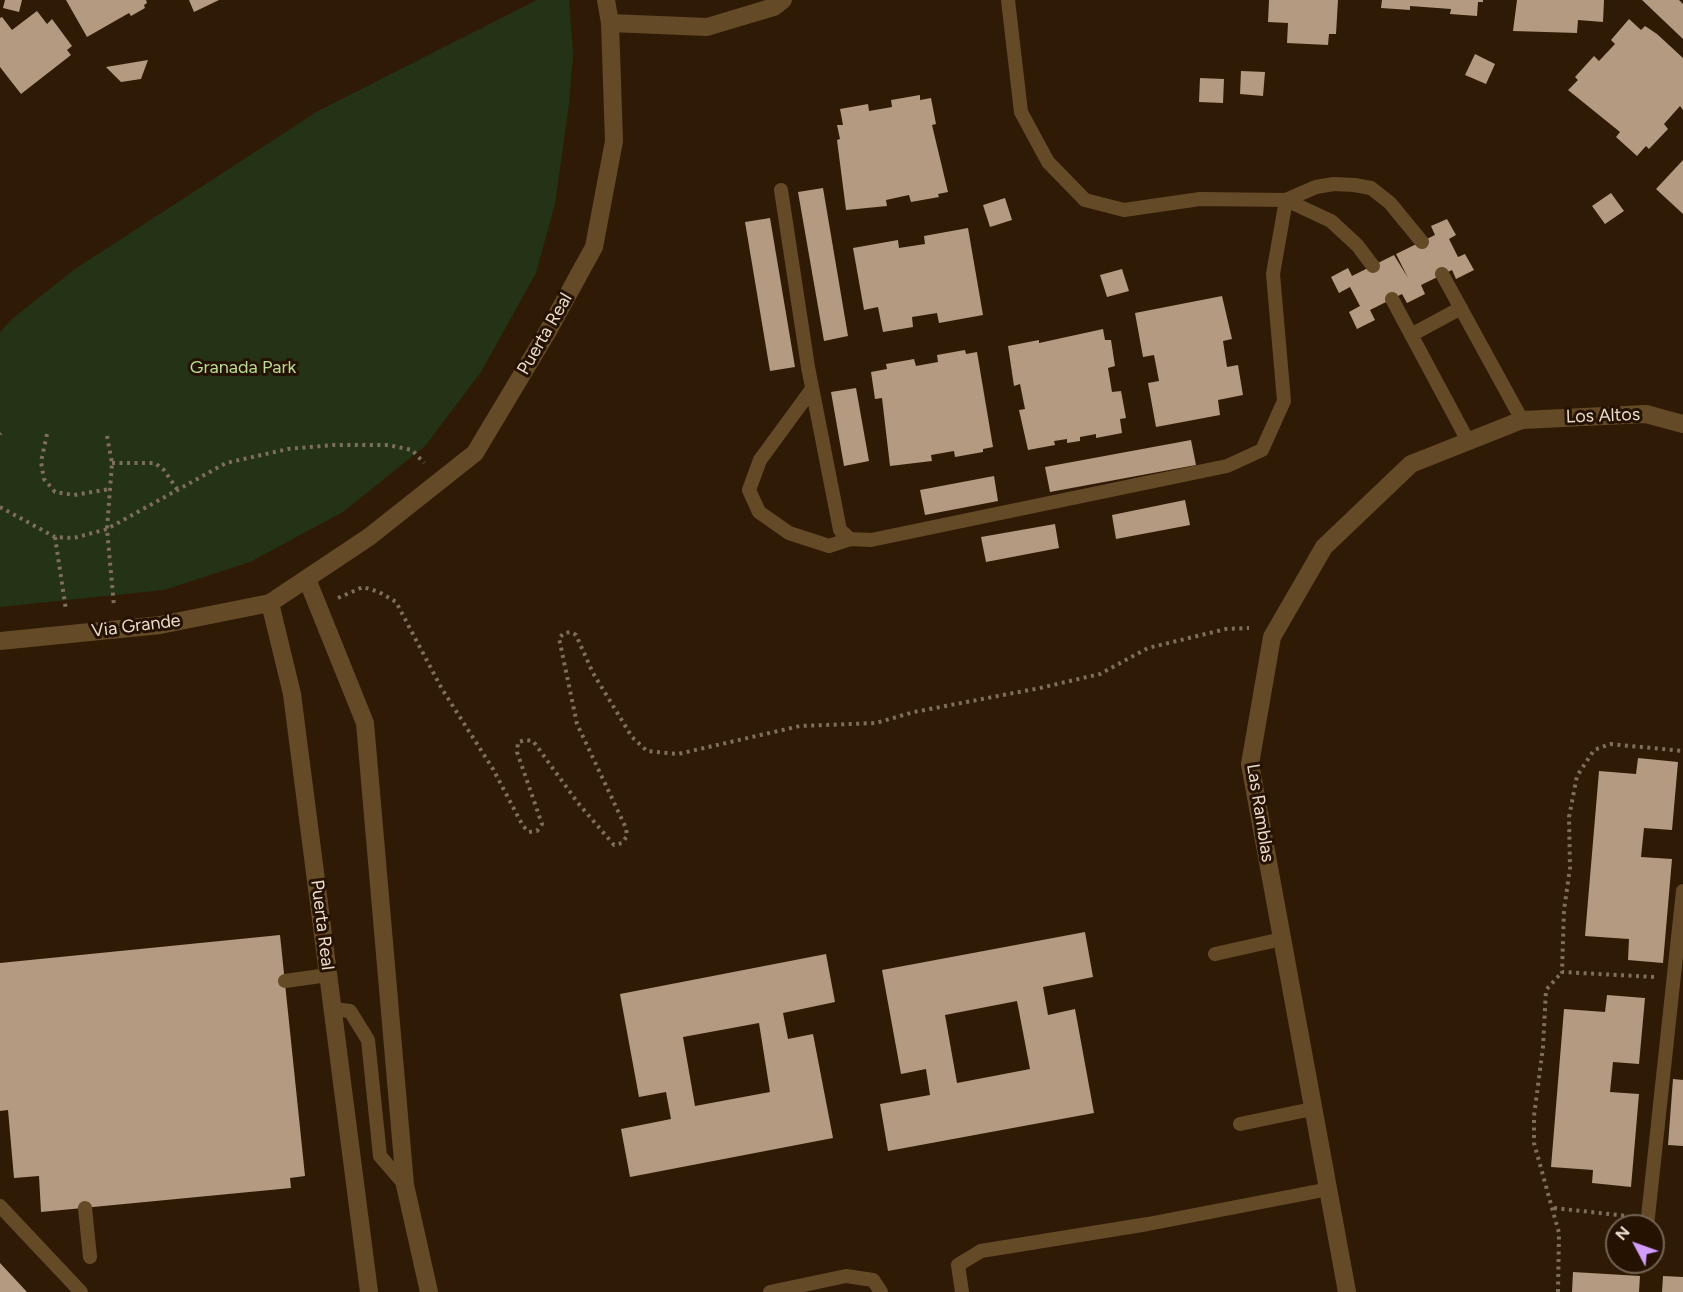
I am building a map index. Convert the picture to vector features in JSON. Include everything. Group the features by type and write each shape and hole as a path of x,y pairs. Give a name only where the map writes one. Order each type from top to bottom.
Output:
{"street":[{"name":"Puerta Real","path":"369,1292 292,694 270,603 369,537 475,453 548,331 594,247 614,141 610,23 606,0"},
{"path":"610,23 707,27 774,7 783,0"},
{"name":"Los Altos","path":"1522,420 1646,414 1683,424"},
{"name":"Las Ramblas","path":"1347,1292 1250,764 1272,637 1324,547 1412,464 1522,420"},
{"path":"307,579 365,723 405,1185 429,1292"},
{"name":"Via Grande","path":"0,641 160,625 270,603"}],"lane":[{"path":"1008,0 1021,112 1048,162 1084,200 1124,210 1200,199 1286,200 1316,187 1334,184 1371,188 1400,212 1422,242"},
{"path":"781,190 812,389 840,530 850,539"},
{"path":"1286,200 1331,221 1357,244 1373,266"},
{"path":"812,389 760,460 750,490 759,512 789,533 829,546 850,539 871,540 1227,466 1262,450 1284,401 1274,274 1286,200"},
{"path":"1442,274 1522,420"},
{"path":"1392,299 1468,441"},
{"path":"1411,335 1461,308"},
{"path":"1649,1214 1683,891"},
{"path":"1215,954 1282,939"},
{"path":"285,981 328,975"},
{"path":"332,1009 350,1011 368,1040 380,1156 405,1185"},
{"path":"1240,1124 1312,1109"},
{"path":"962,1292 958,1265 981,1251 1148,1224 1329,1189"},
{"path":"0,1206 81,1292"},
{"path":"85,1208 90,1257"},
{"path":"771,1292 846,1276 873,1280 881,1292"}],"path":[{"path":"47,434 41,462 44,479 55,492 82,495 110,489"},
{"path":"107,436 112,464 107,529 117,629"},
{"path":"0,507 55,537 74,538 107,529 226,463 288,449 333,445 388,445 412,450 441,480"},
{"path":"112,464 155,463 164,470 177,489"},
{"path":"55,537 69,634"},
{"path":"318,606 363,587 379,592 396,602 442,689 493,769 523,826 529,832 537,831 542,824 517,752 518,742 526,740 533,741 578,803 614,845 621,843 627,836 626,828 577,724 559,638 564,633 576,634 593,673 632,737 647,751 678,754 800,726 876,723 914,712 1041,688 1100,674 1148,648 1226,629 1245,627 1272,637"},
{"path":"1558,1292 1559,1233 1554,1208 1534,1143 1534,1116 1543,1047 1546,990 1562,972 1564,910 1570,868 1569,817 1577,776 1594,750 1610,744 1683,751"},
{"path":"1562,972 1674,978"},
{"path":"1554,1208 1605,1216"}],"green space":[{"name":"Granada Park","path":"537,0 569,0 573,54 569,104 555,204 536,273 481,372 425,446 343,512 250,562 164,590 0,607 0,332 13,318 75,269 318,111"}],"building":[{"path":"5,0 22,0 19,12 3,8"},
{"path":"66,0 146,0 147,3 144,5 145,8 131,16 129,13 87,37"},
{"path":"189,0 219,0 194,12"},
{"path":"1269,0 1338,0 1336,34 1329,34 1328,45 1287,43 1288,23 1268,22"},
{"path":"1382,0 1483,0 1483,2 1478,2 1477,16 1450,14 1451,9 1410,6 1410,10 1381,8"},
{"path":"1517,0 1604,0 1603,22 1578,20 1577,33 1513,31"},
{"path":"1642,0 1679,0 1683,4 1683,39"},
{"path":"37,11 47,24 52,19 72,46 67,50 71,55 21,94 0,67 0,18 2,17 12,30"},
{"path":"1629,19 1641,30 1645,26 1657,34 1683,58 1683,110 1680,106 1664,124 1668,129 1649,149 1646,146 1637,156 1616,137 1620,132 1568,90 1578,80 1575,77 1594,56 1599,61 1615,44 1611,40"},
{"path":"1475,54 1495,64 1486,84 1465,75"},
{"path":"148,60 141,79 121,82 106,67"},
{"path":"1241,71 1265,72 1263,96 1240,94"},
{"path":"1200,78 1224,79 1223,103 1199,102"},
{"path":"920,95 920,100 931,98 936,124 932,125 948,192 938,194 939,197 911,202 909,195 886,200 887,206 846,210 837,140 840,139 837,125 843,125 840,109 868,104 869,111 892,107 891,100"},
{"path":"1683,160 1683,214 1656,189"},
{"path":"823,188 848,336 824,341 798,192"},
{"path":"1611,193 1624,211 1605,224 1592,206"},
{"path":"1005,198 1012,220 990,227 983,205"},
{"path":"770,218 795,367 770,371 745,222"},
{"path":"1447,219 1456,235 1449,239 1458,257 1465,254 1474,270 1456,279 1452,270 1421,285 1425,294 1407,303 1402,294 1370,310 1375,320 1357,329 1349,312 1360,306 1350,287 1339,293 1331,277 1348,268 1352,276 1394,255 1408,278 1396,254 1435,235 1431,226"},
{"path":"968,228 983,315 939,323 937,313 912,317 913,327 883,332 878,307 864,310 853,248 898,240 899,248 925,244 924,236"},
{"path":"1122,269 1129,291 1107,297 1100,275"},
{"path":"1222,296 1232,339 1223,341 1227,367 1238,365 1243,395 1218,400 1220,415 1156,427 1148,383 1159,381 1154,355 1143,357 1135,313"},
{"path":"1103,329 1105,340 1111,340 1115,366 1108,368 1112,392 1121,391 1126,418 1120,419 1122,433 1096,438 1096,434 1080,437 1080,441 1067,443 1067,439 1054,441 1055,445 1028,450 1019,410 1025,409 1020,384 1014,386 1008,346 1039,340 1039,343"},
{"path":"965,350 966,354 977,352 993,447 983,449 983,452 955,457 954,451 931,455 932,461 890,466 882,398 875,399 871,372 887,369 886,364 914,359 916,366 938,362 937,355"},
{"path":"856,388 869,461 844,466 831,392"},
{"path":"1191,440 1196,465 1050,492 1045,467"},
{"path":"994,476 998,501 925,515 920,490"},
{"path":"1185,500 1190,525 1116,539 1112,515"},
{"path":"1055,524 1059,548 986,562 981,537"},
{"path":"1638,758 1678,762 1672,830 1644,828 1641,857 1672,859 1663,963 1628,960 1629,939 1585,936 1599,771 1636,774"},
{"path":"1085,932 1093,977 1043,987 1048,1015 1075,1009 1094,1113 888,1151 880,1104 930,1095 926,1069 901,1074 882,970","holes":["1017,1001 1030,1069 957,1083 945,1015"]},
{"path":"280,935 305,1176 290,1178 291,1188 41,1212 39,1176 14,1178 8,1110 0,1111 0,963"},
{"path":"826,954 835,1002 783,1013 788,1039 813,1034 833,1138 630,1177 621,1129 671,1119 666,1092 639,1097 620,994","holes":["759,1023 770,1092 695,1106 683,1037"]},
{"path":"1607,995 1645,998 1639,1064 1613,1062 1610,1092 1639,1094 1631,1187 1592,1183 1593,1170 1551,1167 1564,1009 1605,1012"},
{"path":"1673,1079 1683,1080 1683,1146 1668,1145"},
{"path":"0,1263 27,1292 0,1292"},
{"path":"1573,1272 1640,1276 1639,1292 1572,1292"},
{"path":"1663,1276 1683,1277 1683,1292 1662,1292"}]}
